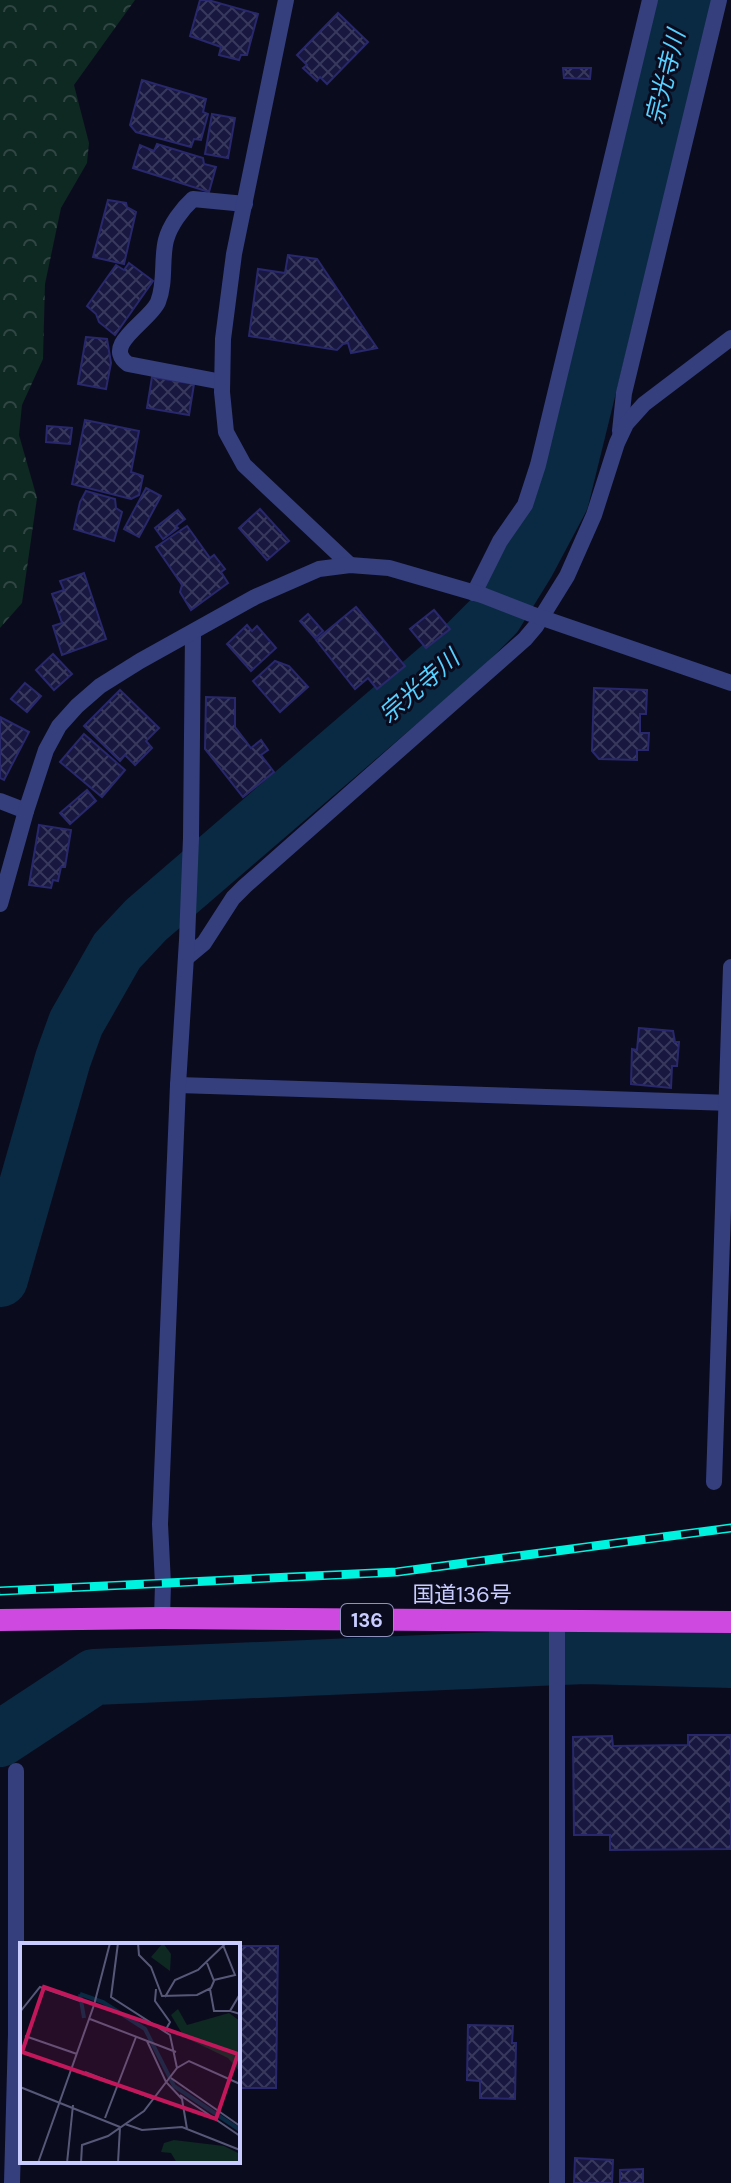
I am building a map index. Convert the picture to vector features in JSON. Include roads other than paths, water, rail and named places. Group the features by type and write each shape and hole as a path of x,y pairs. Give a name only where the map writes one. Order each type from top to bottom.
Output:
{"highway":[{"name":"国道136号","path":"2,1620 162,1618 731,1622"}],"street":[{"path":"286,0 234,254 223,339 226,432 244,465 350,565"},
{"path":"478,594 500,541 525,505 538,465 650,0"},
{"path":"619,437 624,393 719,0"},
{"path":"222,382 128,364 119,353 120,346 158,303 166,240 187,204 193,199 207,199 245,204"},
{"path":"186,958 204,943 233,898 245,886 525,639 535,616 567,576 594,515 626,424 644,404 731,338"},
{"path":"0,904 46,750 59,726 77,706 100,686 140,661 255,597 319,569 350,565 389,568 478,594 731,683"},
{"path":"162,1618 160,1524 191,838 193,633"},
{"path":"0,801 26,811"},
{"path":"714,1482 729,1103 731,967"},
{"path":"178,1085 729,1103"},
{"path":"557,1621 557,2183"},
{"path":"12,2183 16,2034 16,1771"}],"waterway":[{"name":"宗光寺川","path":"0,1279 63,1059 76,1023 117,951 146,920 462,648 495,615 527,563 561,499 684,0"},
{"path":"0,1739 94,1677 585,1656 731,1660"}],"railway":[{"path":"0,1591 397,1572 731,1528"}]}
